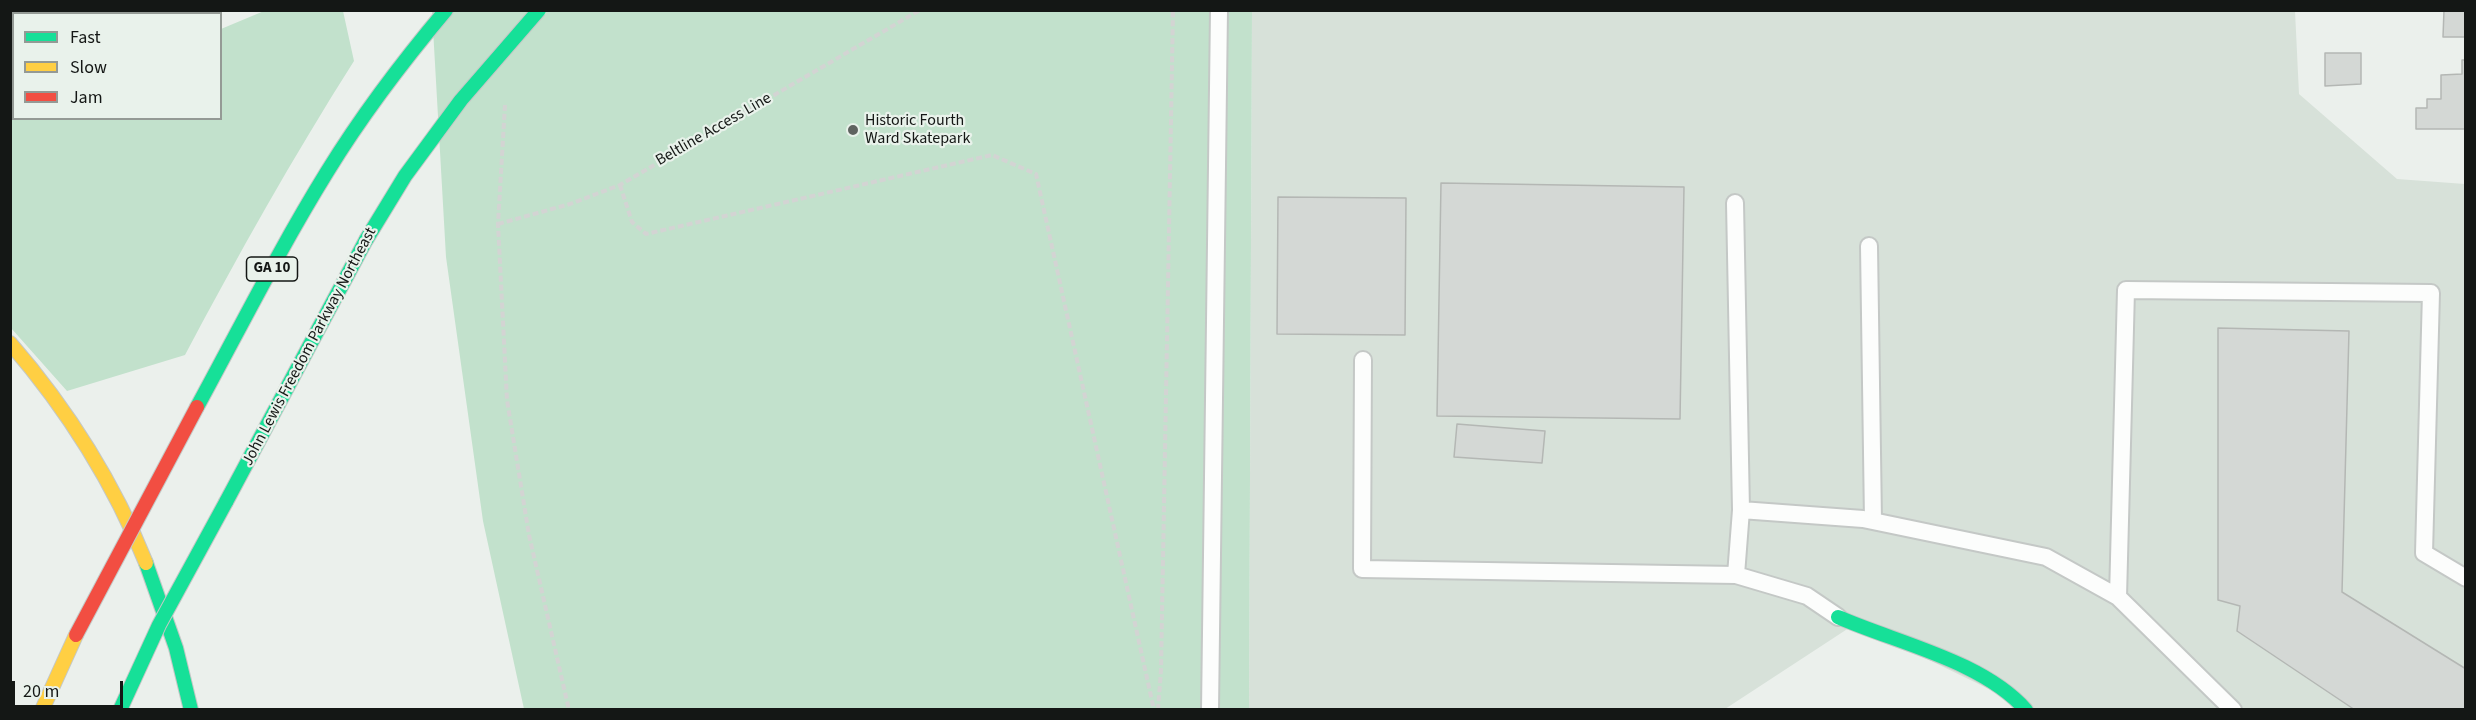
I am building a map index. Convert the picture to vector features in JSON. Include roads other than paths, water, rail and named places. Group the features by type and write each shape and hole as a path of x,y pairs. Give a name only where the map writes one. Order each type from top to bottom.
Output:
{"main road":[{"name":"GA 10","path":"42,710 76,635 313,195 351,134 420,40 446,10"},
{"name":"John Lewis Freedom Parkway Northeast","path":"120,710 159,625 366,240 405,176 461,100 539,10"},
{"path":"10,343 68,413 111,483 150,568 180,659 191,710"},
{"path":"1838,617 1874,633 1962,664 2018,701 2026,710"}],"lane":[{"path":"1210,710 1220,10"},
{"path":"1735,203 1741,510 1736,575"},
{"path":"1869,246 1873,521"},
{"path":"2118,597 2126,290 2431,293 2424,553 2466,578"},
{"path":"1363,360 1362,569 1736,575 1807,596 1838,617"},
{"path":"1741,510 1873,521 2046,557 2118,597 2233,710"}],"place":[{"name":"Historic Fourth Ward Skatepark","path":"853,130"}]}
